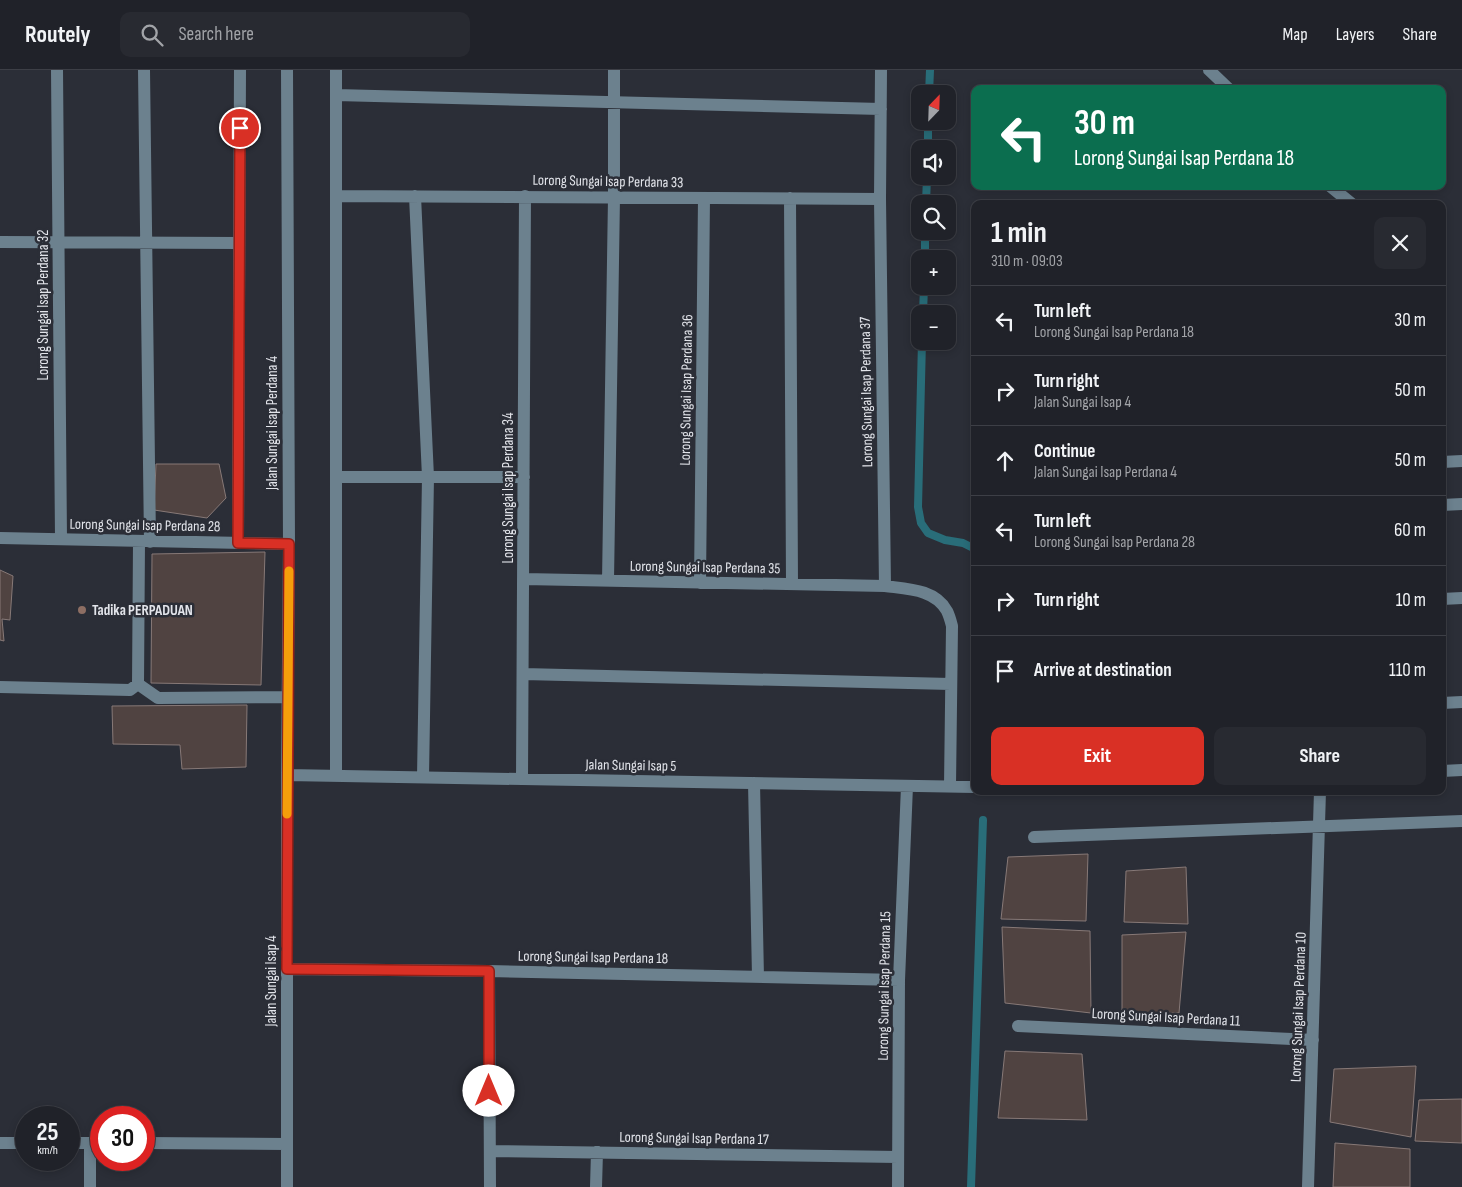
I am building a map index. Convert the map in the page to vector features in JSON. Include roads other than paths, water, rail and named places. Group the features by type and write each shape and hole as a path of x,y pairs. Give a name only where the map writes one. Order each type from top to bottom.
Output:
{"street":[{"name":"Lorong Sungai Isap Perdana 32","path":"57,70 61,539"},
{"path":"138,684 144,542 146,243 144,70"},
{"path":"238,543 240,70"},
{"name":"Jalan Sungai Isap Perdana 4","path":"287,70 289,544 287,775"},
{"path":"336,70 336,776"},
{"path":"608,581 614,70"},
{"name":"Lorong Sungai Isap Perdana 37","path":"881,70 880,199 885,586"},
{"path":"1209,70 1225,85"},
{"path":"336,95 881,108"},
{"path":"1335,190 1347,200"},
{"name":"Lorong Sungai Isap Perdana 33","path":"336,196 880,199"},
{"path":"415,196 428,477 423,777"},
{"name":"Lorong Sungai Isap Perdana 34","path":"522,779 525,196"},
{"name":"Lorong Sungai Isap Perdana 36","path":"700,583 704,198"},
{"path":"790,198 792,584"},
{"path":"0,242 239,243"},
{"path":"1446,462 1462,461"},
{"path":"336,477 524,477"},
{"path":"1446,505 1462,504"},
{"name":"Lorong Sungai Isap Perdana 28","path":"0,538 289,544"},
{"name":"Lorong Sungai Isap Perdana 35","path":"524,579 885,586 925,593 939,601 947,611 952,626 950,786"},
{"path":"1446,599 1462,598"},
{"path":"523,674 951,684"},
{"path":"0,687 130,690 138,684"},
{"path":"138,684 158,698 288,697"},
{"path":"1446,703 1462,702"},
{"path":"1446,771 1462,770"},
{"name":"Jalan Sungai Isap 5","path":"287,775 971,787"},
{"name":"Jalan Sungai Isap 4","path":"287,775 287,1187"},
{"path":"754,783 758,977"},
{"name":"Lorong Sungai Isap Perdana 15","path":"898,1187 899,980 907,786"},
{"name":"Lorong Sungai Isap Perdana 10","path":"1308,1187 1320,795"},
{"path":"1034,838 1462,821"},
{"name":"Lorong Sungai Isap Perdana 18","path":"287,969 489,971 899,980"},
{"path":"489,971 490,1187"},
{"name":"Lorong Sungai Isap Perdana 11","path":"1018,1026 1313,1040"},
{"path":"0,1143 15,1143"},
{"path":"155,1144 287,1144"},
{"name":"Lorong Sungai Isap Perdana 17","path":"490,1151 898,1157"},
{"path":"596,1187 597,1152"},
{"path":"90,1187 92,1171"}],"waterway":[{"path":"929,85 930,70"},
{"path":"928,130 928,140"},
{"path":"926,195 927,185"},
{"path":"925,240 925,250"},
{"path":"923,305 924,295"},
{"path":"922,350 918,507 921,523 928,533 971,547"},
{"path":"971,1187 983,820"}],"place":[{"name":"Tadika PERPADUAN","path":"82,610"}]}
